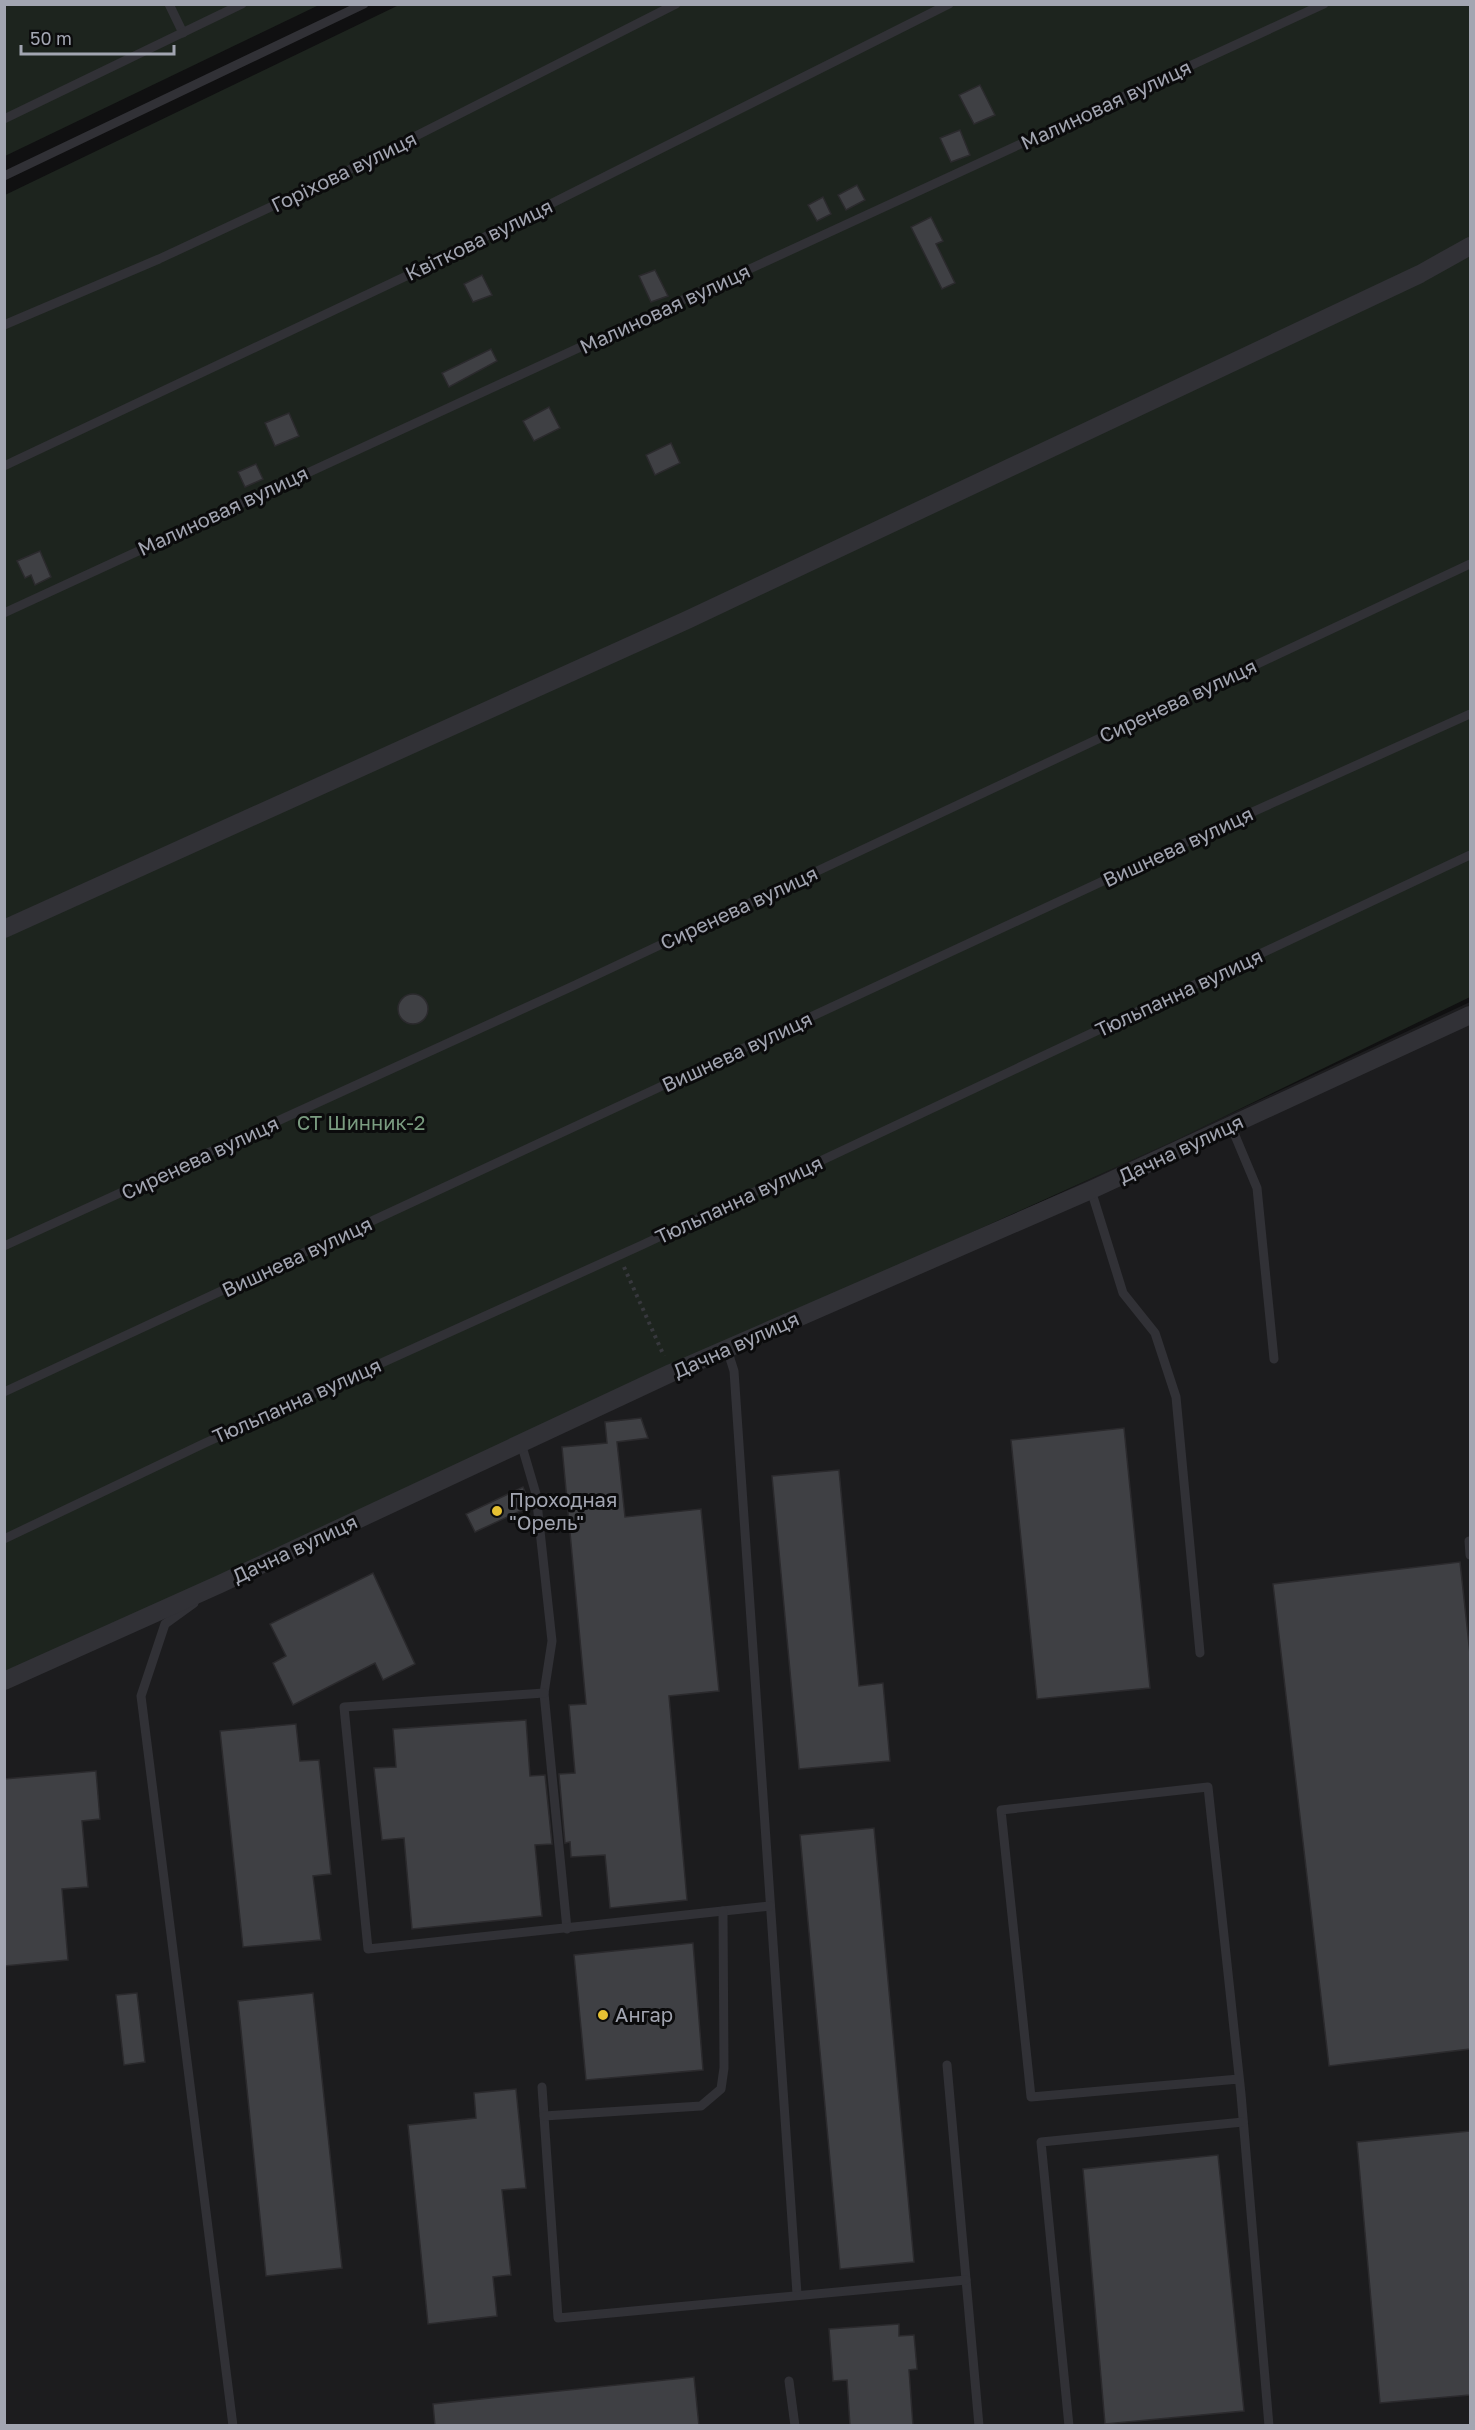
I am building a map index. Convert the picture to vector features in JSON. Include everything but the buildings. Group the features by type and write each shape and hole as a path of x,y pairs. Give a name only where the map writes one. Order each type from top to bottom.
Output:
{"street":[{"path":"4,929 687,620 1420,274 1470,246"},
{"name":"Дачна вулиця","path":"4,1682 220,1584 671,1373 1091,1191 1470,1015"}],"lane":[{"path":"169,4 183,33"},
{"path":"4,119 242,4"},
{"path":"4,176 364,4"},
{"name":"Горіхова вулиця","path":"4,325 159,259 345,172 676,4"},
{"name":"Квіткова вулиця","path":"4,466 417,271 949,4"},
{"name":"Малиновая вулиця","path":"4,613 1324,4"},
{"name":"Сиренева вулиця","path":"4,1246 638,956 1470,564"},
{"name":"Вишнева вулиця","path":"4,1392 1217,828 1470,714"},
{"name":"Тюльпанна вулиця","path":"4,1539 205,1443 618,1255 1470,855"},
{"path":"1231,1126 1257,1188 1274,1359"},
{"path":"1091,1191 1123,1293 1155,1333 1176,1397 1200,1653"},
{"path":"727,1349 735,1371 797,2294"},
{"path":"521,1443 536,1494 552,1641 544,1693 567,1929"},
{"path":"1469,1541 1470,1555"},
{"path":"220,1584 165,1624 141,1696 233,2426"},
{"path":"544,1693 344,1707 368,1949 770,1906"},
{"path":"1239,2079 1031,2097 1001,1810 1208,1786 1239,2079 1269,2426"},
{"path":"544,2116 701,2106 721,2089 724,2068 723,1911"},
{"path":"947,2065 979,2426"},
{"path":"542,2087 558,2318 966,2280"},
{"path":"1069,2426 1041,2142 1243,2122"},
{"path":"789,2381 795,2426"}],"path":[{"path":"618,1255 671,1373"}],"shaded area":[{"path":"1470,1002 1470,2425 5,2425 4,1685"}],"green space":[{"path":"5,5 319,5 5,156"},
{"name":"СТ Шинник-2","path":"399,5 1470,5 1470,997 1176,1140 617,1393 5,1678 5,195"}],"place":[{"name":"Проходная \"Орель\"","path":"497,1511"},
{"name":"Ангар","path":"603,2015"}]}
